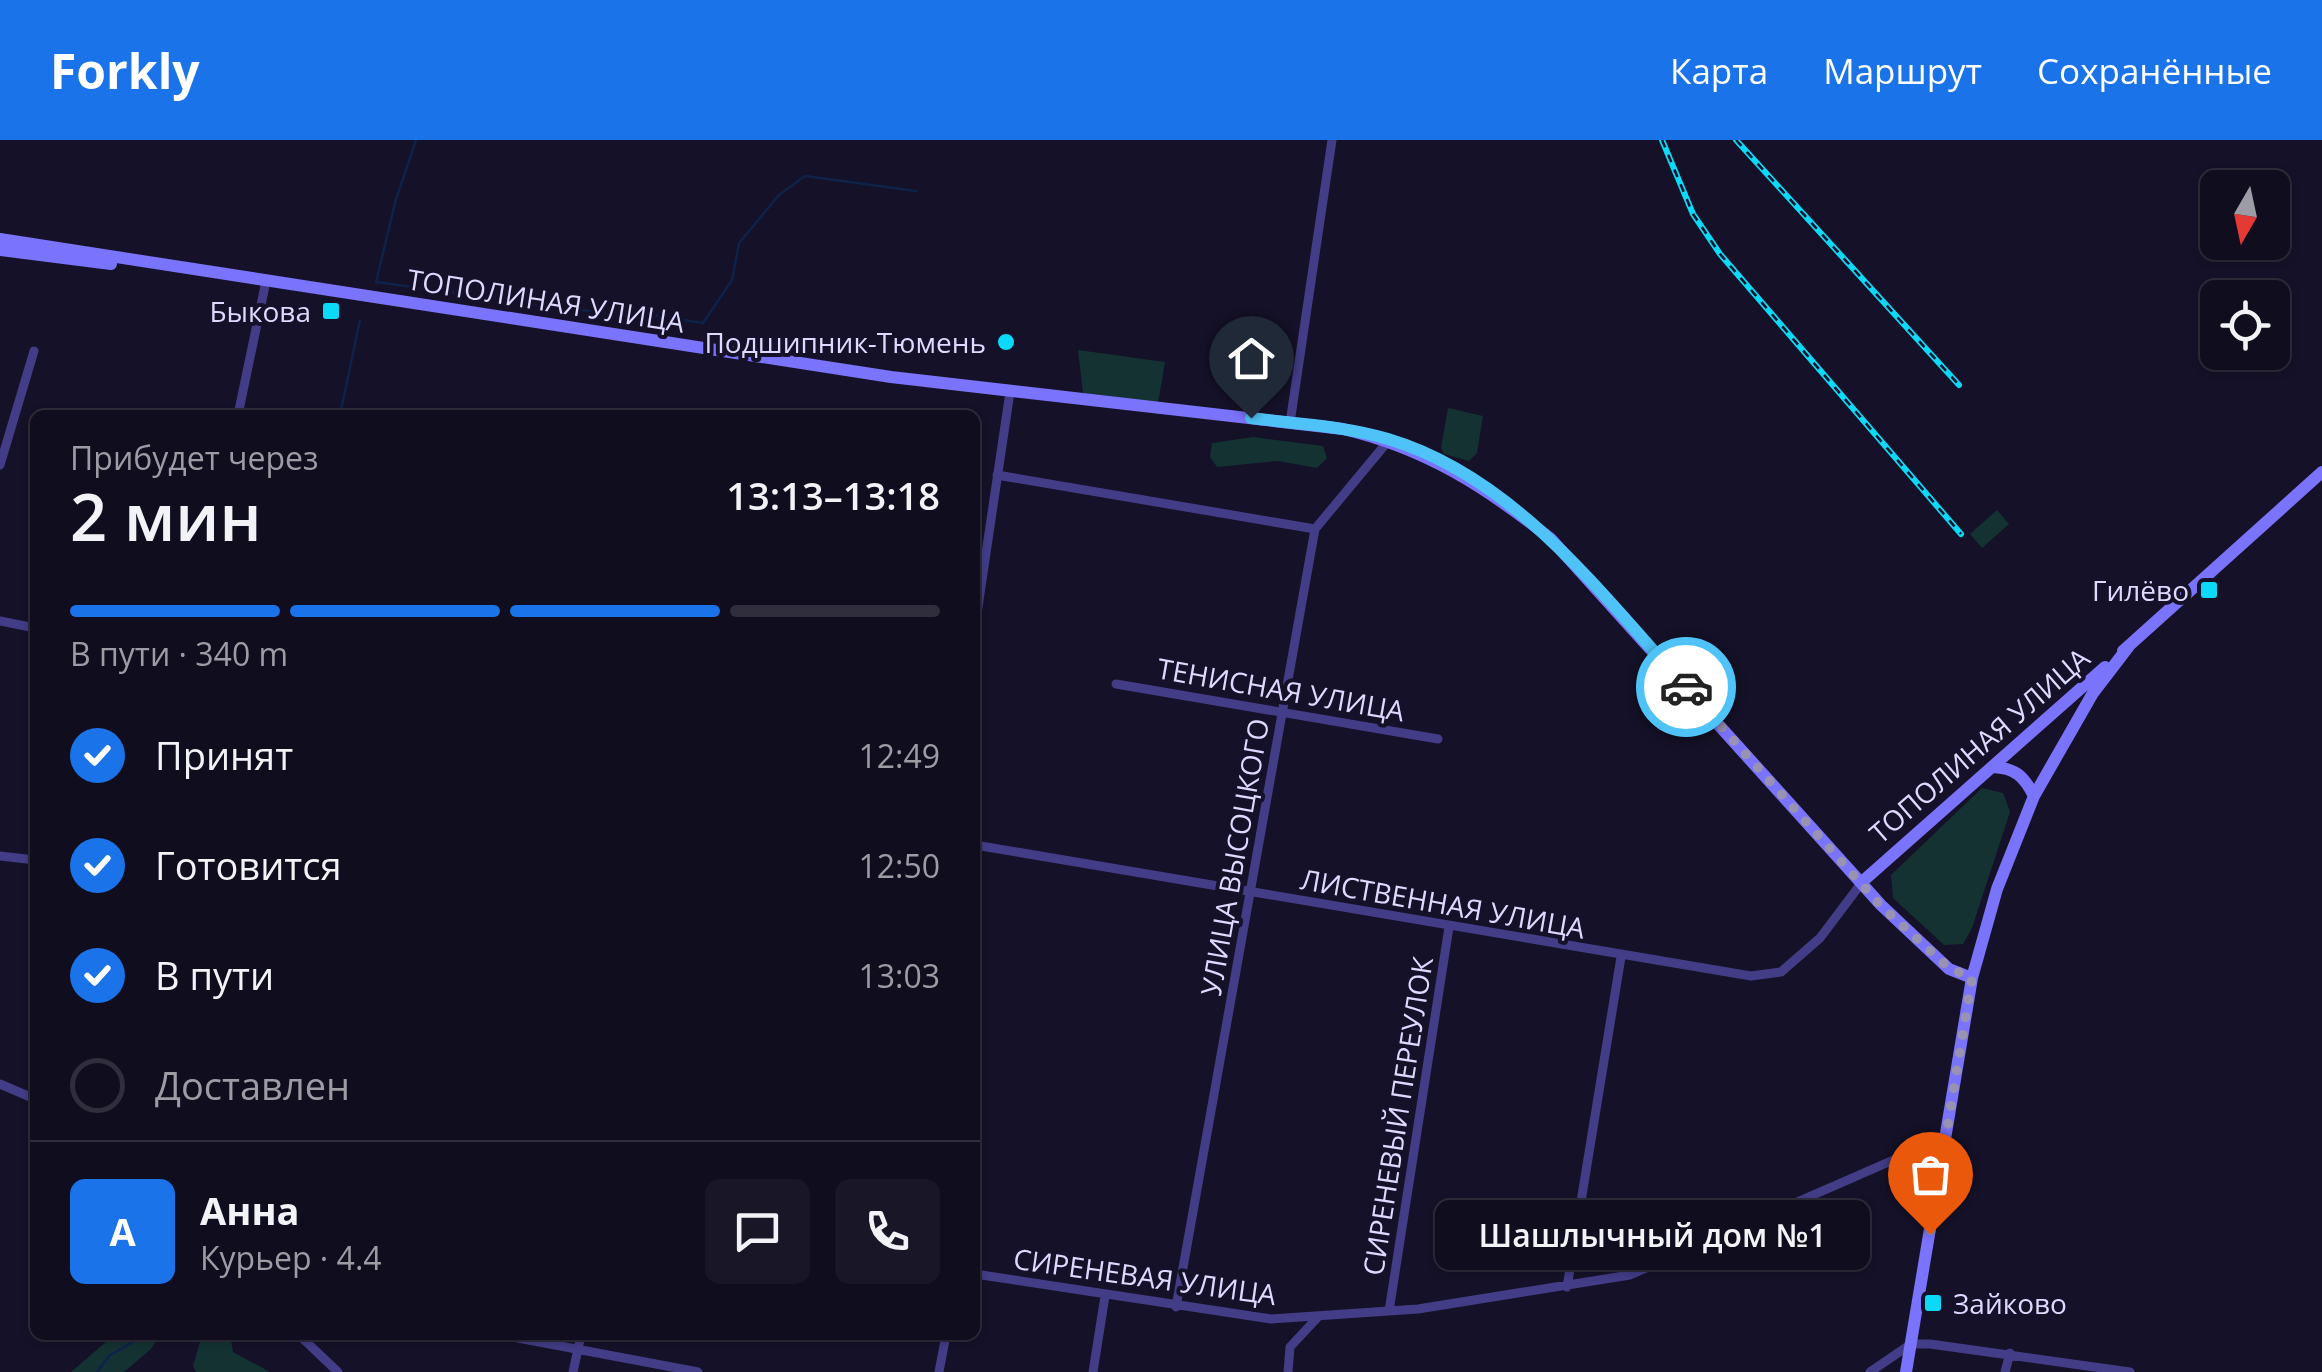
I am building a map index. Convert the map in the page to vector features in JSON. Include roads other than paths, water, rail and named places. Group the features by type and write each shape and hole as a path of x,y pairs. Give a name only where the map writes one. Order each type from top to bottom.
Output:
{"main road":[{"name":"ТОПОЛИНАЯ УЛИЦА","path":"0,238 703,350 1390,440 1494,493 1551,540 1863,881 1881,906 1949,968 1972,978"},
{"path":"0,250 102,264 163,266"},
{"path":"1906,1372 1972,978 1997,888 2034,796 2093,693 2128,646 2322,472"},
{"name":"ТОПОЛИНАЯ УЛИЦА","path":"1863,881 2128,646"},
{"path":"1993,767 2010,768 2026,780 2034,796"}],"street":[{"path":"1290,424 1332,140"},
{"path":"239,410 266,281"},
{"path":"0,465 34,350"},
{"path":"980,592 1010,392"},
{"name":"УЛИЦА ВЫСОЦКОГО","path":"1176,1306 1316,529 1390,440"},
{"path":"997,475 1316,529"},
{"path":"0,621 30,627"},
{"name":"ТЕНИСНАЯ УЛИЦА","path":"1116,684 1438,739"},
{"name":"ЛИСТВЕННАЯ УЛИЦА","path":"980,846 1621,957 1752,976 1781,972 1832,925 1863,881"},
{"path":"0,856 30,859"},
{"name":"СИРЕНЕВЫЙ ПЕРЕУЛОК","path":"1389,1311 1448,927"},
{"path":"1567,1287 1577,1250 1621,957"},
{"path":"0,1084 30,1098"},
{"name":"СИРЕНЕВАЯ УЛИЦА","path":"980,1275 1270,1319 1389,1311 1630,1276 1898,1158 1942,1161"},
{"path":"1093,1372 1105,1296"},
{"path":"1288,1372 1290,1347 1318,1317"},
{"path":"304,1340 338,1372"},
{"path":"531,1340 698,1372"},
{"path":"572,1372 580,1340"},
{"path":"938,1372 945,1340"},
{"path":"1870,1372 1911,1344 2130,1372"},
{"path":"2006,1372 2010,1354"}],"waterway":[{"path":"416,140 396,199 376,282 649,319 653,315 703,323 732,280 739,243 779,195 805,176 916,191"},
{"path":"341,410 360,320"},
{"path":"97,1372 109,1356 136,1340"}],"railway":[{"path":"1662,140 1693,214 1720,254 1961,534"},
{"path":"1736,140 1959,385"}],"place":[{"name":"Быкова","path":"331,311"},
{"name":"Подшипник-Тюмень","path":"1006,342"},
{"name":"Гилёво","path":"2209,590"},
{"name":"Шашлычный дом №1","path":"1930,1234"},
{"name":"Зайково","path":"1933,1303"}]}
